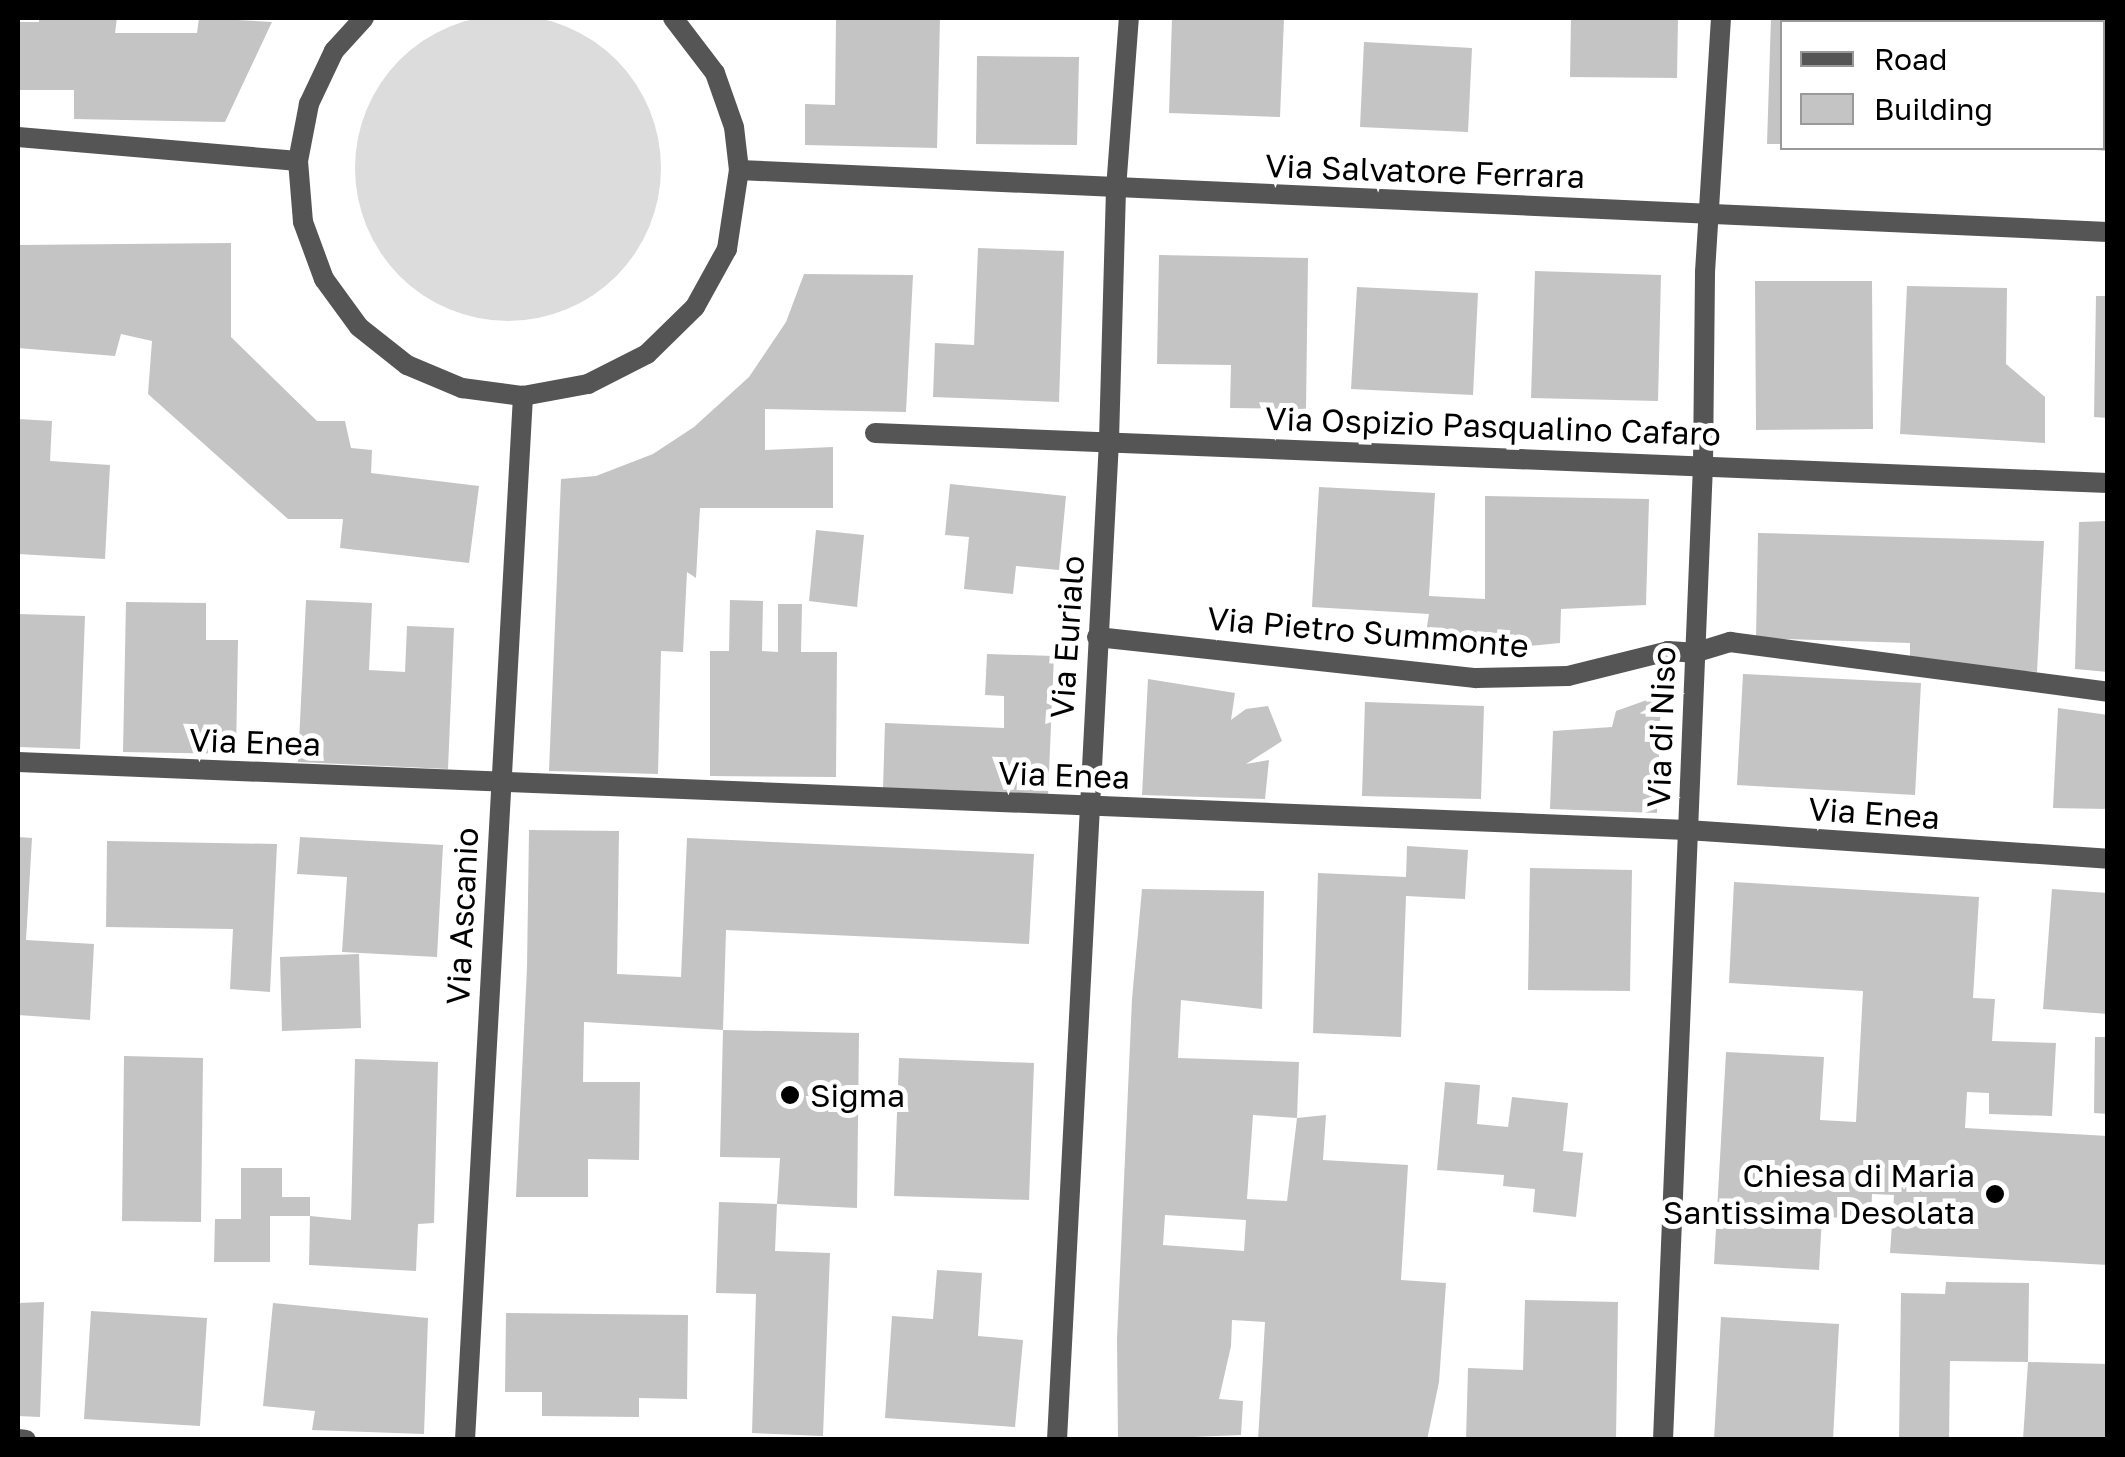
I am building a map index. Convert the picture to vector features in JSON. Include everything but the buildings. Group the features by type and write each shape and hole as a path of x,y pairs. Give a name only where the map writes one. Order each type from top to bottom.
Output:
{"street":[{"path":"364,18 334,51 309,104 298,161 303,222 324,279 360,328 407,365 462,388 523,396 588,384 648,354 695,307 726,248 739,170 734,127 715,73 673,18"},
{"name":"Via Eurialo","path":"1057,1440 1109,440 1116,189 1130,18"},
{"name":"Via di Niso","path":"1663,1440 1709,213 1721,18"},
{"path":"18,137 298,161"},
{"name":"Via Salvatore Ferrara","path":"739,170 2108,232"},
{"name":"Via Ascanio","path":"465,1440 523,396"},
{"name":"Via Ospizio Pasqualino Cafaro","path":"875,433 2108,484"},
{"name":"Via Pietro Summonte","path":"1097,637 1476,678 1568,676 1668,651 1694,653 1730,642 2108,692"},
{"name":"Via Enea","path":"18,762 1687,830 2108,859"},
{"path":"18,1439 26,1440"}],"shaded area":[{"path":"508,15 567,26 616,60 650,109 661,168 650,227 616,276 567,310 508,321 449,310 400,276 366,227 355,168 366,109 400,60 449,26"}],"place":[{"name":"Sigma","path":"790,1095"},
{"name":"Chiesa di Maria Santissima Desolata","path":"1995,1194"}]}
